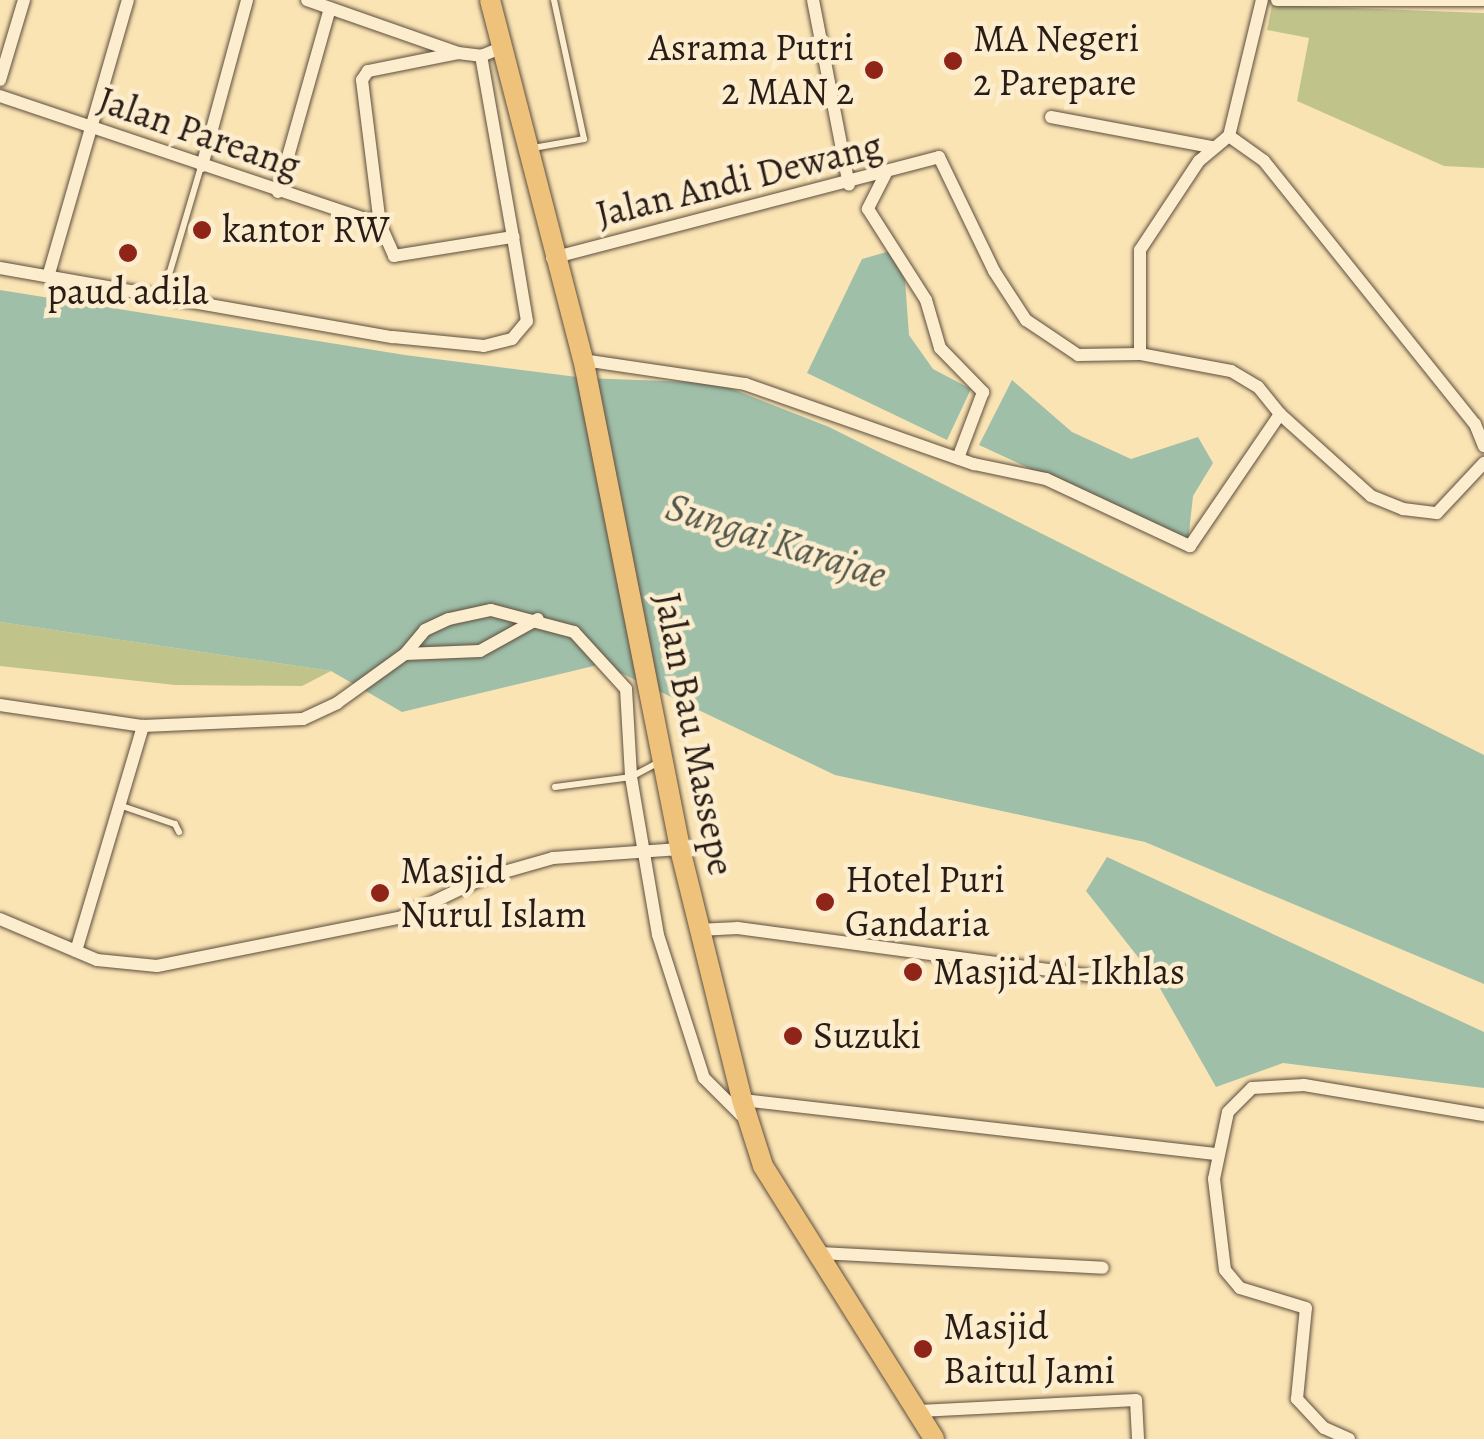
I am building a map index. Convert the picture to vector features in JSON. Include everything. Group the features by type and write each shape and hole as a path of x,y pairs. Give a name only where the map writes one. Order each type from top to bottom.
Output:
{"highway":[{"name":"Jalan Bau Massepe","path":"490,0 491,52 526,149 552,258 584,364 680,849 742,1100 763,1166 934,1439"}],"street":[{"path":"0,80 24,0"},
{"path":"48,277 128,0"},
{"path":"202,166 247,0"},
{"path":"307,0 458,53"},
{"path":"813,0 849,185"},
{"path":"1262,0 1229,136 1212,147 1140,250 1140,354 1231,371 1258,387 1280,414 1371,496 1404,509 1438,513 1484,464"},
{"path":"1277,0 1484,0"},
{"path":"278,192 330,8"},
{"path":"0,268 460,346 498,345 523,331 530,312 513,237 491,52 458,53 363,77 380,224 388,253 404,258 513,237"},
{"name":"Jalan Pareang","path":"0,96 380,224"},
{"path":"1052,117 1212,147"},
{"path":"1229,136 1264,160 1475,424 1484,446"},
{"name":"Jalan Andi Dewang","path":"552,258 849,185 939,157 994,271 1026,320 1078,355 1140,354"},
{"path":"885,175 868,209 926,300 940,348 983,392 958,458"},
{"path":"584,364 745,384 958,458 1046,479 1190,546 1280,414"},
{"path":"0,705 143,726 303,719 336,703 404,654 425,630 449,619 490,610 538,618 574,632 610,670 630,704 631,777 658,935 692,1049 712,1092 749,1122"},
{"path":"404,654 480,651 538,618"},
{"path":"76,951 143,726"},
{"path":"0,919 122,966 190,961 402,916 484,878 553,858 644,856 680,849"},
{"path":"698,930 733,928 1108,978"},
{"path":"1348,1439 1324,1428 1297,1399 1306,1308 1240,1288 1229,1278 1216,1154 1239,1096 1271,1085 1358,1090 1484,1116"},
{"path":"742,1100 1216,1154"},
{"path":"820,1253 1103,1268"},
{"path":"919,1411 1136,1400 1138,1439"}],"lane":[{"path":"526,149 584,139 554,0"},
{"path":"162,296 202,166"},
{"path":"555,787 631,777 662,760"},
{"path":"122,806 175,824 179,832"}],"green space":[{"path":"1272,5 1484,13 1484,168 1444,166 1297,101 1309,38 1267,30"},
{"path":"0,622 331,671 302,686 175,685 0,666"}],"water":[{"path":"890,251 905,280 909,335 933,369 971,389 947,440 807,373 862,259"},
{"name":"Sungai Karajae","path":"0,290 405,355 585,378 717,383 829,427 1484,755 1484,984 1145,842 835,775 602,664 402,712 331,671 0,622"},
{"path":"1012,380 1072,432 1131,459 1198,437 1213,463 1193,496 1188,542 979,445"},
{"path":"1107,857 1484,1032 1484,1088 1283,1063 1216,1087 1153,976 1086,891"}],"place":[{"name":"MA Negeri 2 Parepare","path":"953,61"},
{"name":"Asrama Putri 2 MAN 2","path":"874,70"},
{"name":"kantor RW","path":"202,230"},
{"name":"paud adila","path":"128,253"},
{"name":"Masjid Nurul Islam","path":"380,893"},
{"name":"Hotel Puri Gandaria","path":"825,902"},
{"name":"Masjid Al-Ikhlas","path":"913,972"},
{"name":"Suzuki","path":"793,1036"},
{"name":"Masjid Baitul Jami","path":"923,1349"}]}
